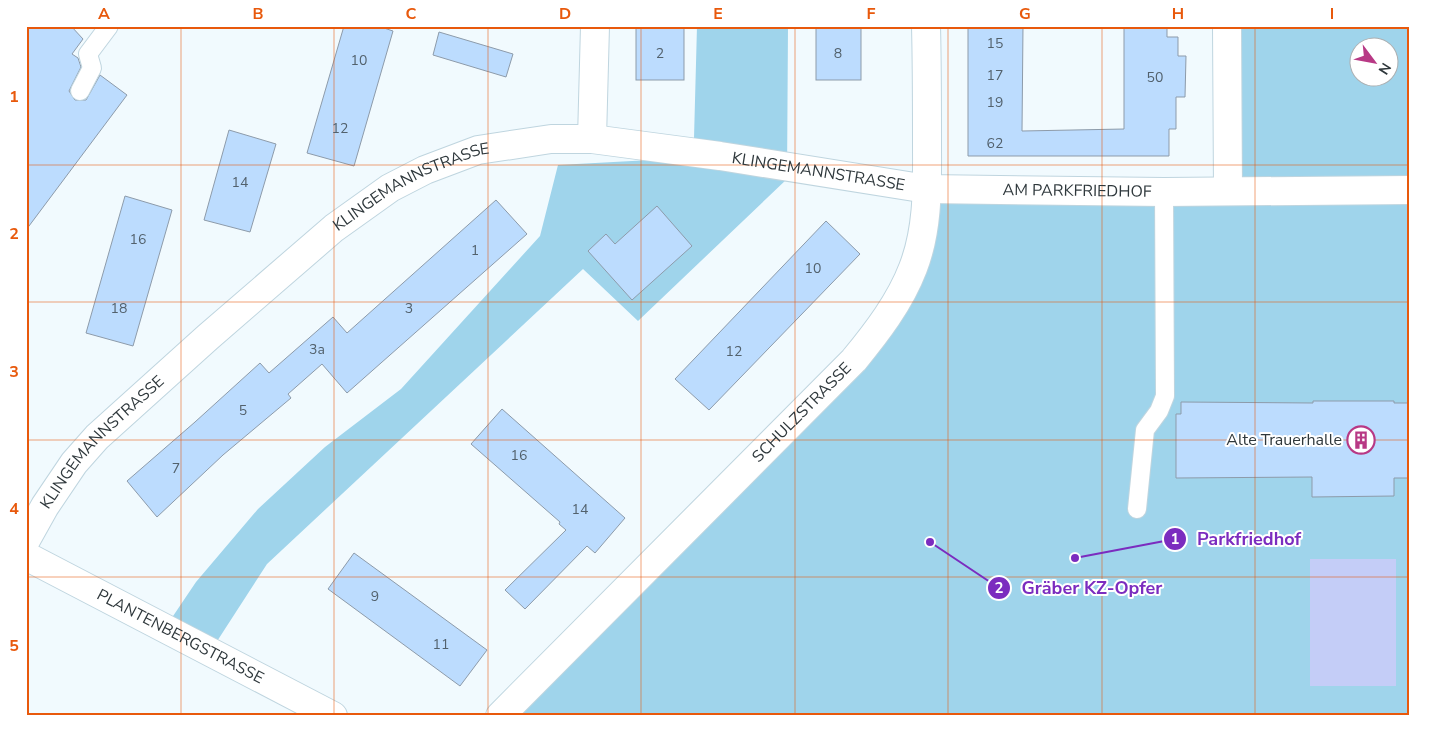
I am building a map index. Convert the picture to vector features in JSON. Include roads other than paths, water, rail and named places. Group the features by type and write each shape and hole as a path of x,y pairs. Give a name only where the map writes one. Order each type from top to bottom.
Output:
{"street":[{"path":"592,139 595,26"},
{"name":"SCHULZSTRASSE","path":"500,716 854,360 875,336 896,304 913,268 924,230 927,189 926,26"},
{"path":"1227,26 1228,191"},
{"name":"KLINGEMANNSTRASSE","path":"26,540 45,506 74,463 108,426 334,228 390,188 425,170 478,150 551,139 592,139 720,156 927,189"},
{"name":"AM PARKFRIEDHOF","path":"927,189 1164,192 1410,190"},
{"name":"PLANTENBERGSTRASSE","path":"26,556 333,716"}],"lane":[{"path":"80,91 92,68 88,54 109,26"},
{"path":"1137,509 1145,430 1158,411 1165,396 1164,192"}],"place":[{"name":"Alte Trauerhalle","path":"1361,440"},
{"name":"Gräber KZ-Opfer","path":"930,542"},
{"name":"Parkfriedhof","path":"1075,558"}]}
